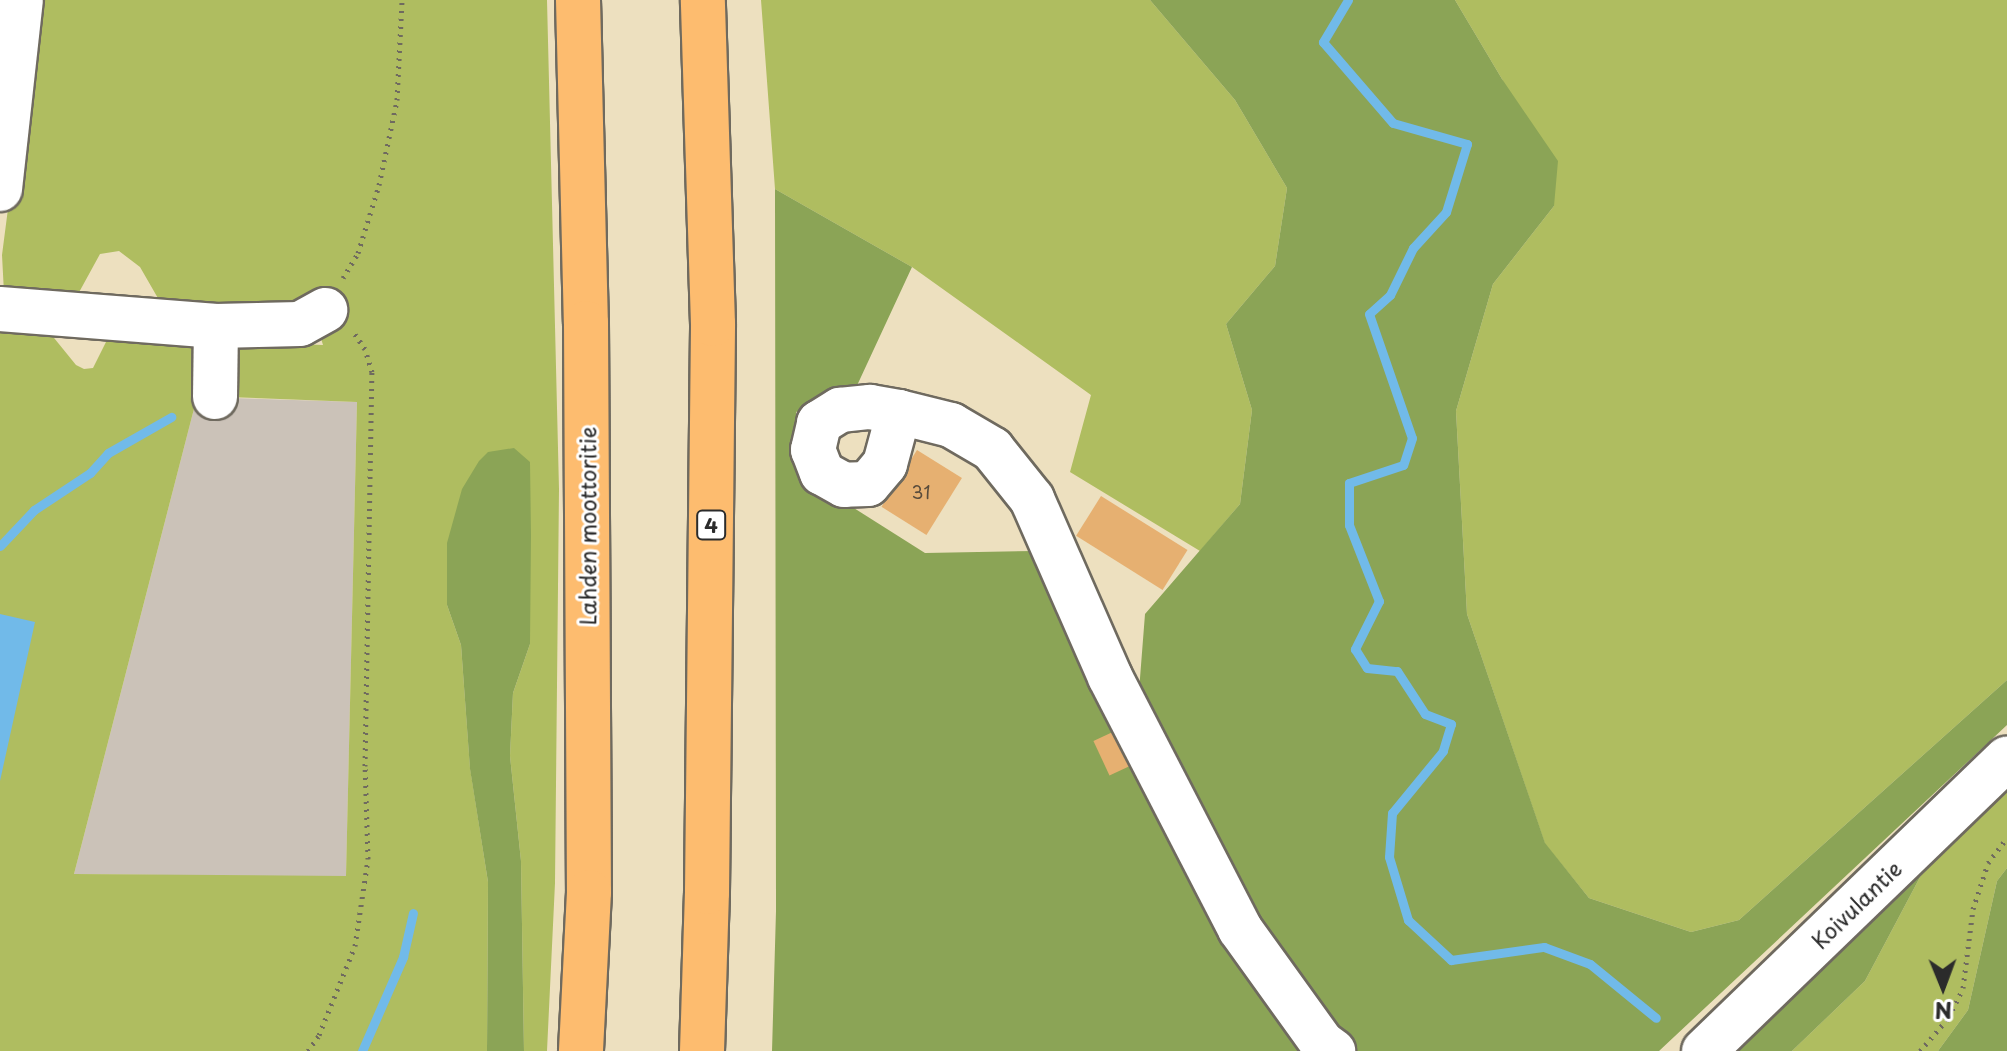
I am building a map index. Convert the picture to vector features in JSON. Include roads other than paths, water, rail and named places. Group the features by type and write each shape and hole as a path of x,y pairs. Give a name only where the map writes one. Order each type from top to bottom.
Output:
{"highway":[{"name":"Lahden moottoritie","path":"578,0 586,323 589,861 581,1051"},
{"name":"4","path":"702,1051 707,892 713,324 703,0"}],"street":[{"path":"0,189 21,0"},
{"path":"0,309 216,326 300,324 325,310"},
{"path":"215,397 216,326"},
{"path":"899,412 951,425 992,449 1032,499 1110,677 1240,929 1322,1043 1333,1051"},
{"name":"Koivulantie","path":"1704,1051 2007,758"}],"water":[{"path":"0,614 35,622 0,781"}],"waterway":[{"path":"1348,0 1323,42 1393,123 1467,144 1446,212 1413,248 1390,295 1369,314 1412,438 1403,465 1349,483 1349,525 1379,601 1355,649 1367,668 1397,671 1425,714 1451,724 1443,751 1392,813 1389,857 1408,920 1451,960 1544,947 1590,964 1656,1018"},
{"path":"0,546 34,510 90,473 108,453 171,417"},
{"path":"362,1051 403,957 413,913"}]}
